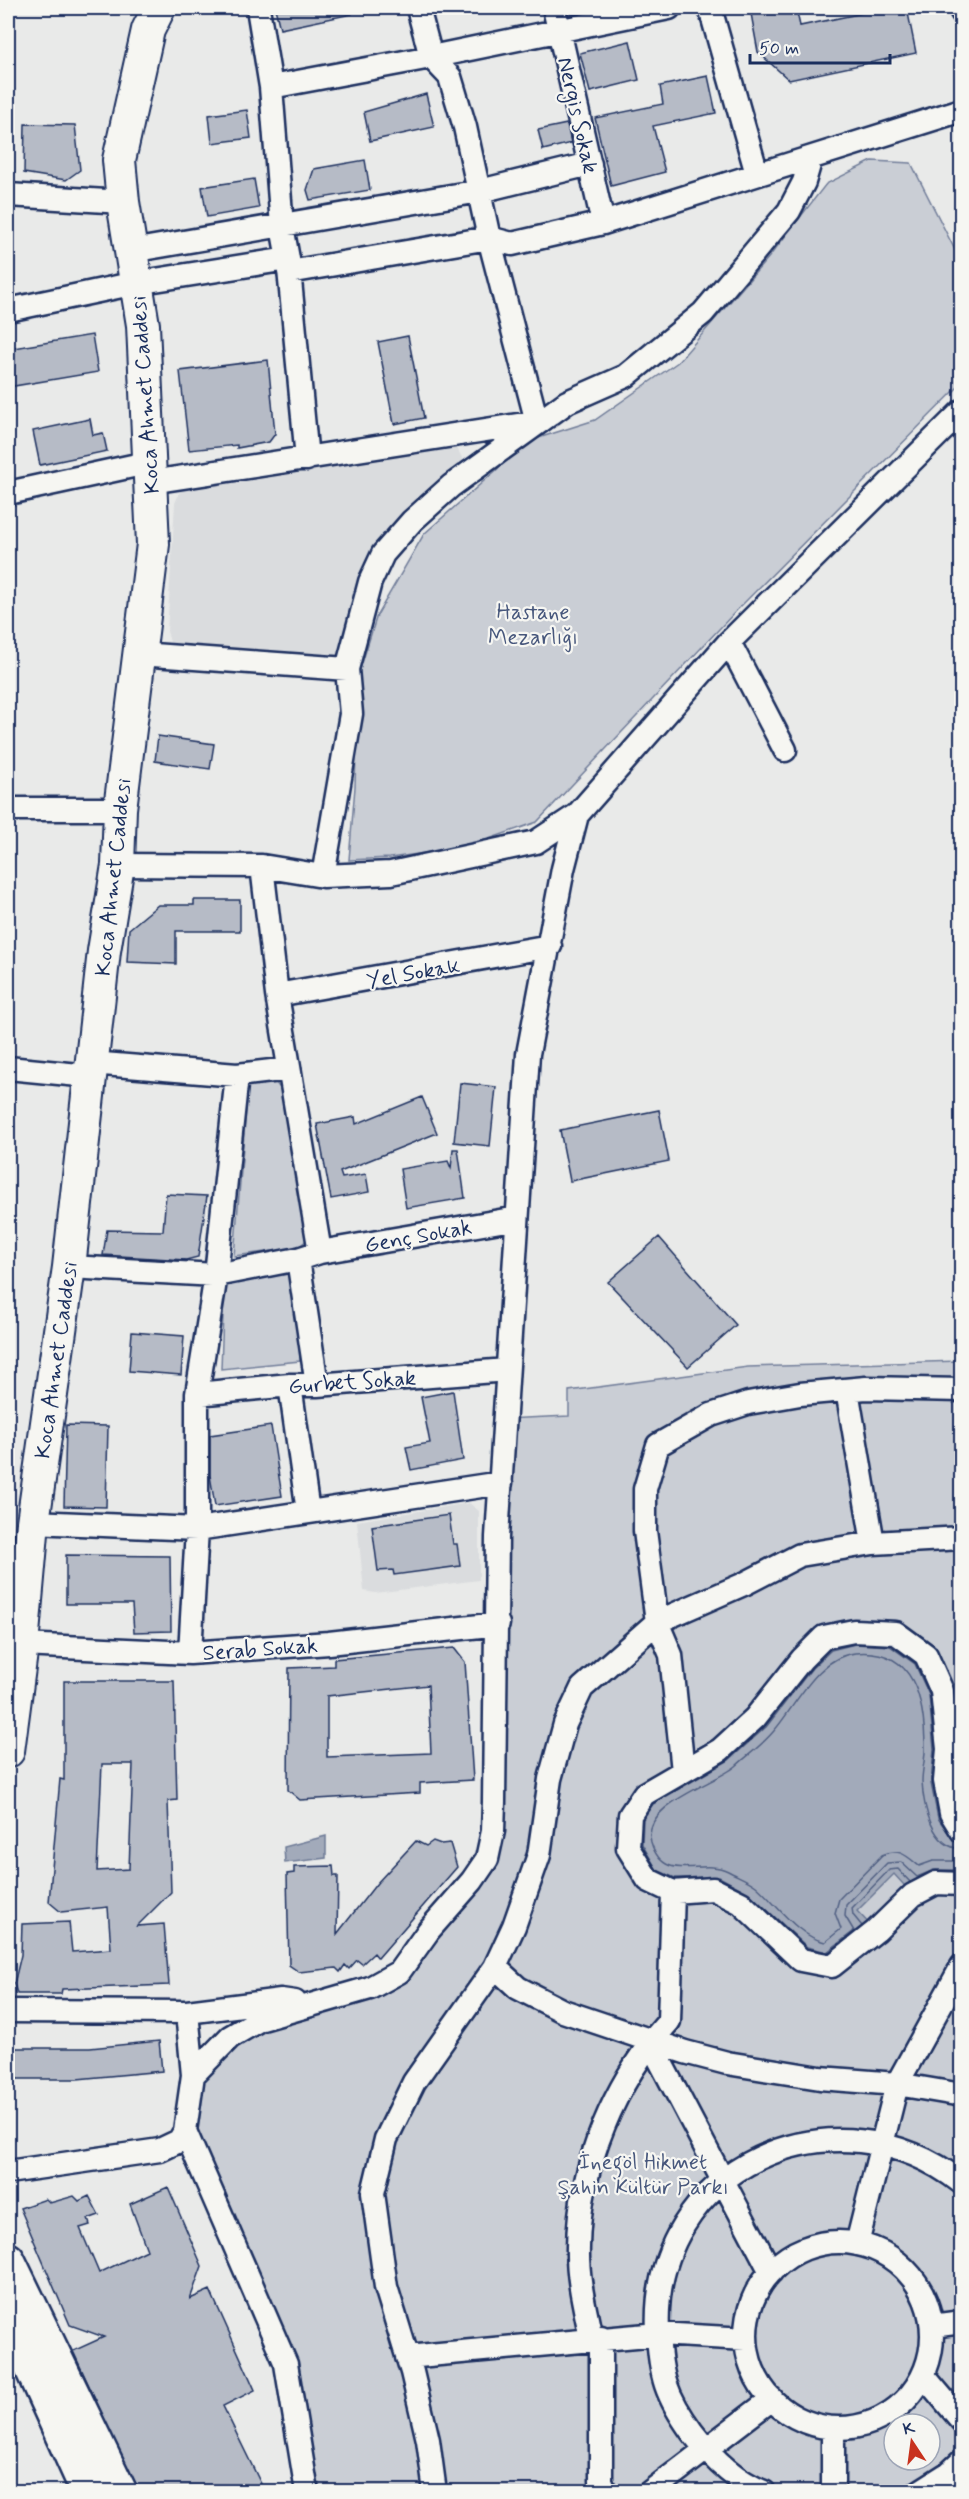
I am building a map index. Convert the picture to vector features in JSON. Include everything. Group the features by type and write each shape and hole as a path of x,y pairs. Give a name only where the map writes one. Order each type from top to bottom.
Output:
{"main road":[{"path":"8,2260 120,2492"},
{"path":"8,2316 88,2492"}],"street":[{"name":"Koca Ahmet Caddesi","path":"8,1751 22,1645 19,1558 33,1522 69,1267 104,951 118,865 120,809 153,544 143,325 118,160 148,30 159,8"},
{"path":"258,8 271,87 282,226 289,265 307,459"},
{"path":"418,8 432,57 450,77 537,422"},
{"name":"Nergis Sokak","path":"554,8 603,223"},
{"path":"271,87 432,57 669,8"},
{"path":"710,8 756,174"},
{"path":"961,8 962,12"},
{"path":"8,310 136,283 489,238 513,244 603,223 962,110"},
{"path":"323,876 351,714 347,669 370,582 383,554 412,521 452,486 514,443 537,422 567,402 626,376 704,313 789,210 804,182 811,158"},
{"path":"131,251 480,191 590,164"},
{"path":"8,195 123,202"},
{"path":"118,865 262,866 323,876 391,873 536,842 577,815 729,642 962,411"},
{"path":"8,493 151,472 307,459 537,422"},
{"path":"729,642 785,750"},
{"path":"139,654 347,669"},
{"path":"8,809 120,809"},
{"path":"193,2075 230,2037 259,2020 370,1988 399,1972 429,1930 472,1881 487,1858 493,1831 494,1802 498,1624 497,1537 528,1054 563,868 577,815"},
{"path":"262,866 277,995 320,1252"},
{"name":"Yel Sokak","path":"277,995 550,946"},
{"path":"8,1068 237,1075 289,1069"},
{"path":"190,1653 197,1529 197,1394 216,1275 237,1075"},
{"name":"Genç Sokak","path":"69,1267 216,1275 298,1259 320,1252 517,1218"},
{"path":"298,1259 317,1385"},
{"name":"Gurbet Sokak","path":"197,1394 507,1370"},
{"path":"290,1385 308,1512"},
{"path":"683,1771 671,1655 657,1622 645,1531 645,1489 658,1445 711,1415 748,1403 866,1388 962,1390"},
{"path":"848,1390 873,1543"},
{"path":"33,1522 197,1529 501,1483"},
{"path":"435,2492 428,2440 386,2287 373,2193 386,2139 414,2082 495,1966 514,1926 539,1855 550,1779 565,1724 582,1688 657,1622 744,1584 800,1555 873,1543 962,1538"},
{"name":"Serab Sokak","path":"22,1645 190,1653 329,1643 498,1624"},
{"path":"962,1831 951,1813 945,1781 948,1749 942,1691 926,1655 896,1633 854,1631 824,1637 802,1659 755,1718 720,1750 644,1794 630,1815 628,1848 648,1880 673,1892 713,1889 741,1903 801,1960 832,1966 876,1931 913,1895 936,1883 962,1884"},
{"path":"606,2492 600,2481 596,2338 580,2283 578,2246 590,2165 624,2080 650,2042 669,2021 673,1892"},
{"path":"495,1966 518,1988 563,2011 650,2042 727,2063 820,2078 897,2084 962,2095"},
{"path":"857,2244 897,2084 962,1966"},
{"path":"8,2011 187,2012 281,2000 314,2005"},
{"path":"8,2172 160,2150 179,2141 185,2131 193,2075 187,2012"},
{"path":"650,2042 771,2272"},
{"path":"185,2131 286,2364 307,2492"},
{"path":"764,2492 746,2486 705,2448 672,2404 660,2368 656,2307 660,2278 670,2250 690,2214 723,2180 773,2151 802,2143 836,2139 881,2144 913,2153 943,2169 962,2183"},
{"path":"833,2242 857,2244 880,2251 905,2270 916,2282 927,2303 932,2326 932,2343 923,2375 908,2398 886,2415 860,2425 832,2427 810,2423 789,2413 772,2399 758,2381 750,2361 746,2339 752,2303 771,2272 789,2256 810,2247 833,2242"},
{"path":"932,2326 962,2322"},
{"path":"407,2357 658,2334 746,2339"},
{"path":"923,2375 962,2421"},
{"path":"650,2492 772,2399"},
{"path":"832,2427 833,2492"},
{"path":"919,2492 949,2474 962,2461"}],"shaded area":[{"path":"457,448 465,464 361,576 337,659 171,646 167,631 175,503 182,487"},
{"path":"469,1503 479,1511 479,1580 375,1593 364,1591 357,1521"}],"green space":[{"name":"Hastane Mezarlığı","path":"872,161 911,163 961,262 961,384 737,610 537,822 466,847 390,858 349,860 355,787 358,676 377,615 424,534 529,441 595,420 678,362 769,257 826,184"},
{"path":"275,1082 284,1093 308,1239 297,1248 234,1256 248,1085"},
{"path":"289,1271 296,1275 300,1361 221,1369 224,1285 231,1280"},
{"name":"İnegöl Hikmet Şahin Kültür Parkı","path":"961,1361 961,2491 307,2491 286,2364 185,2131 193,2075 230,2037 370,1988 487,1859 504,1419 569,1416 569,1391 748,1367"}],"water":[{"path":"854,1631 926,1655 961,1831 961,1884 913,1895 894,1874 857,1911 876,1931 832,1966 801,1960 741,1903 648,1880 630,1815 720,1750 802,1659"},
{"path":"326,1836 326,1858 285,1863 284,1847"}],"building":[{"path":"275,8 351,8 352,14 280,29"},
{"path":"750,8 796,8 800,26 887,8 907,8 916,53 789,80 758,52"},
{"path":"630,41 639,80 590,92 580,53"},
{"path":"708,76 716,113 653,126 665,172 611,186 595,118 663,104 660,86"},
{"path":"426,94 434,127 370,141 364,112"},
{"path":"247,110 251,138 212,143 209,115"},
{"path":"25,124 75,125 80,170 66,180 24,173"},
{"path":"567,124 571,143 543,150 538,130"},
{"path":"365,160 370,190 310,200 307,190 314,169"},
{"path":"254,179 259,208 207,217 202,187"},
{"path":"92,335 98,372 8,387 8,349"},
{"path":"408,336 424,418 394,424 378,342"},
{"path":"268,360 275,434 269,442 237,448 237,445 189,450 180,371"},
{"path":"90,419 93,435 103,433 107,451 40,465 33,431"},
{"path":"158,736 214,744 210,769 155,761"},
{"path":"194,900 240,900 240,931 176,931 176,964 127,962 129,929 158,905 194,905"},
{"path":"460,1083 496,1087 490,1146 454,1142"},
{"path":"422,1097 437,1133 340,1172 342,1178 366,1174 369,1192 331,1199 317,1124 355,1117 356,1124"},
{"path":"659,1110 669,1161 570,1181 560,1130"},
{"path":"453,1149 458,1149 465,1198 406,1208 400,1169 448,1161 451,1168"},
{"path":"166,1194 207,1196 198,1257 186,1260 103,1255 107,1230 163,1231"},
{"path":"659,1237 736,1325 688,1367 608,1282"},
{"path":"132,1332 184,1336 181,1375 129,1371"},
{"path":"453,1391 463,1460 411,1470 406,1447 430,1443 421,1397"},
{"path":"66,1425 108,1426 106,1507 64,1506"},
{"path":"271,1426 282,1496 215,1506 210,1475 210,1435"},
{"path":"449,1515 453,1544 457,1544 460,1566 394,1575 393,1570 378,1571 372,1526"},
{"path":"66,1555 170,1556 171,1631 134,1632 132,1604 66,1604"},
{"path":"454,1648 465,1662 473,1780 420,1783 420,1793 300,1800 288,1790 289,1668 334,1666 334,1659","holes":["428,1685 431,1753 327,1757 327,1696"]},
{"path":"64,1681 174,1681 177,1800 168,1801 171,1892 137,1926 164,1924 169,1985 62,1989 61,1994 17,1994 14,1984 21,1955 22,1924 69,1922 72,1952 111,1949 108,1907 61,1912 49,1902 60,1779 64,1780","holes":["102,1764 133,1764 129,1869 97,1871"]},
{"path":"416,1841 426,1846 433,1841 441,1844 450,1843 457,1867 378,1958 374,1953 362,1964 357,1960 349,1969 345,1965 340,1972 336,1968 299,1972 289,1965 287,1874 294,1873 294,1867 333,1866 334,1876 338,1876 337,1934 377,1883"},
{"path":"159,2041 162,2071 77,2079 11,2079 11,2048 90,2048"},
{"path":"168,2187 202,2266 190,2299 210,2290 255,2390 223,2406 265,2492 138,2492 73,2351 104,2337 70,2325 20,2208 46,2199 50,2203 74,2196 79,2201 89,2196 99,2215 88,2219 90,2225 80,2228 99,2273 147,2250 130,2204"}]}
